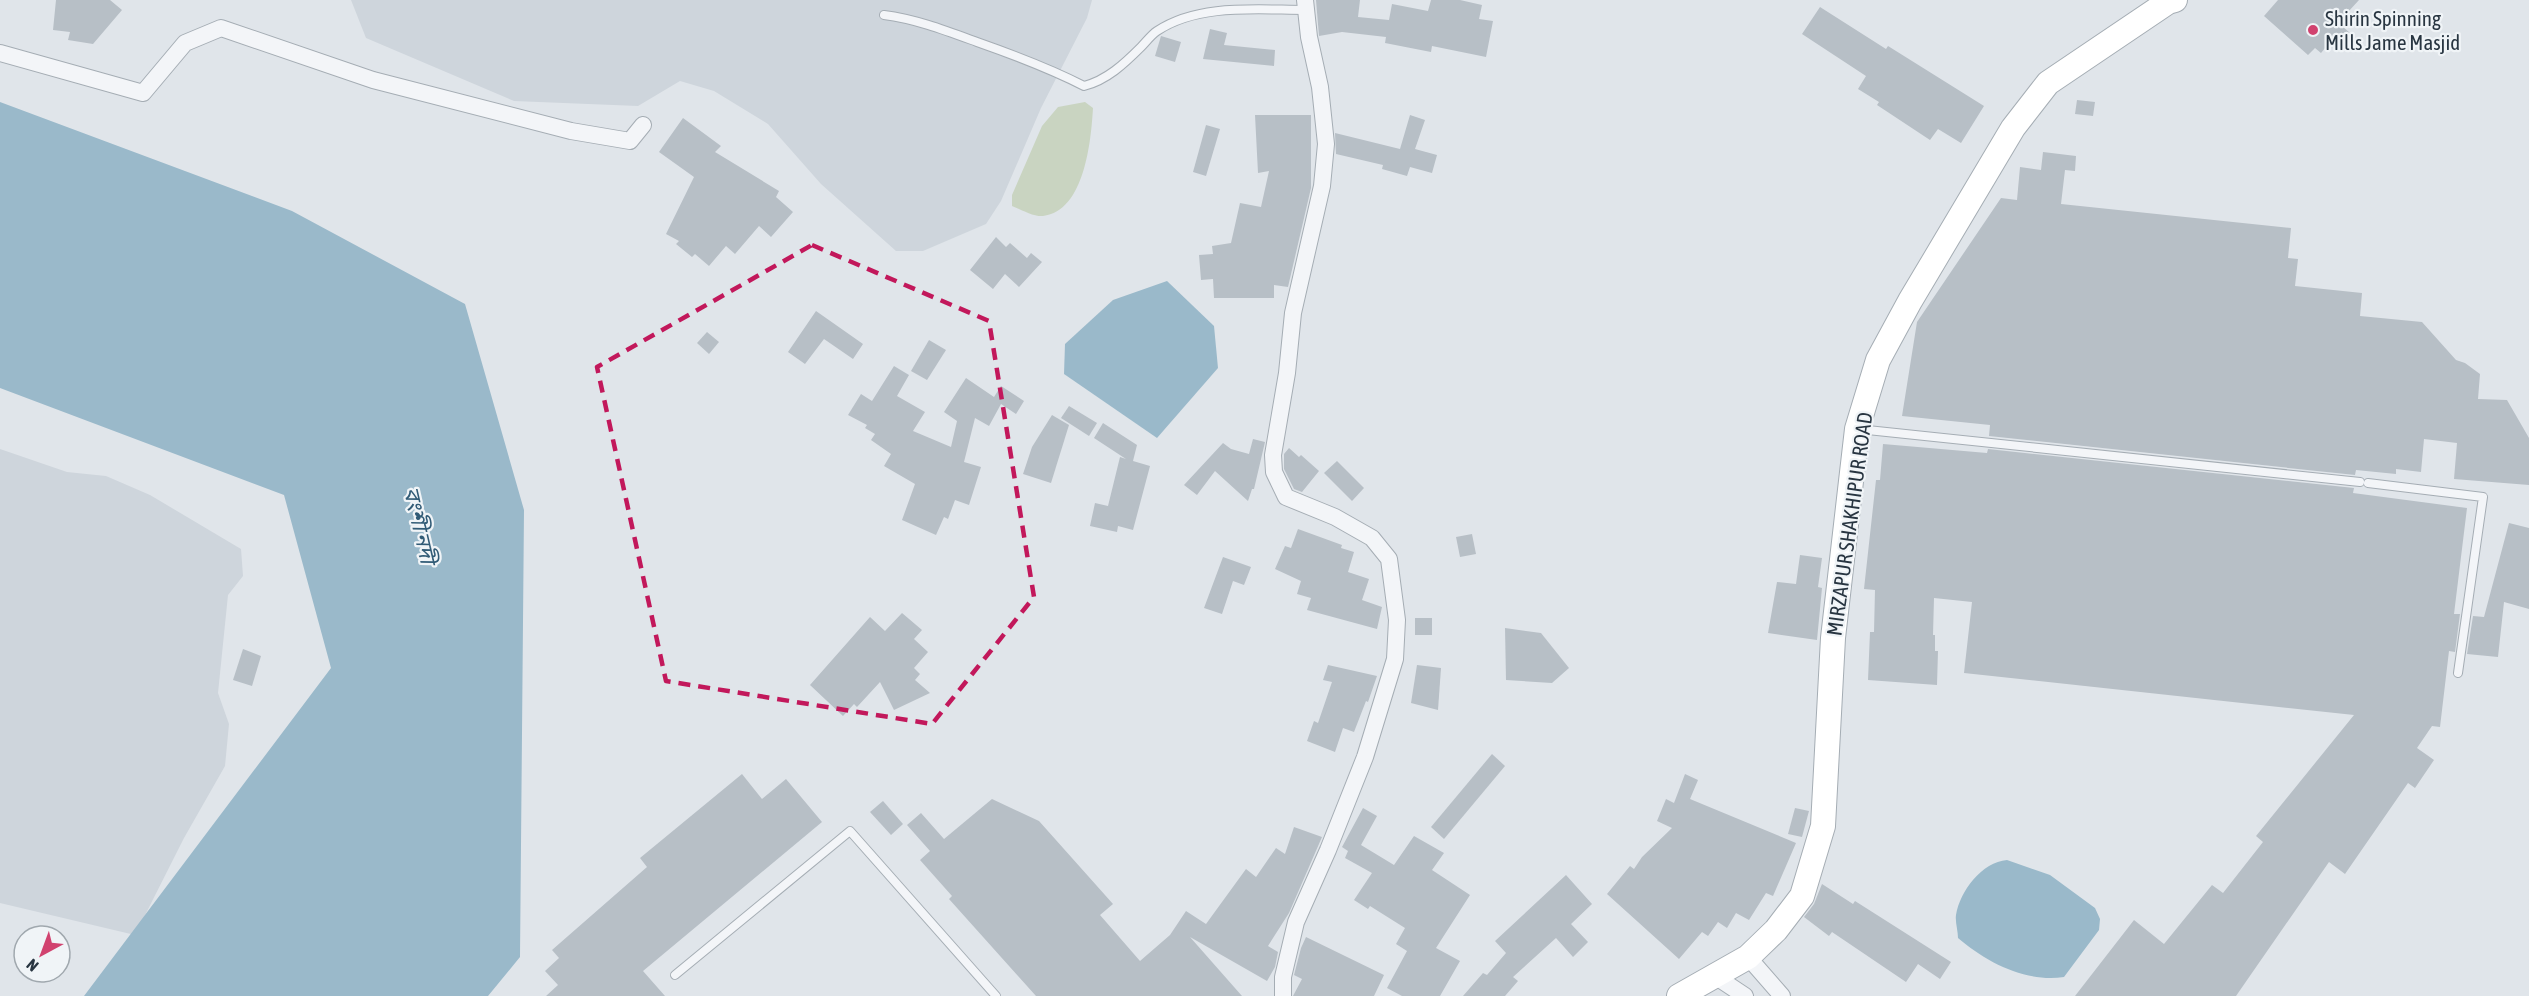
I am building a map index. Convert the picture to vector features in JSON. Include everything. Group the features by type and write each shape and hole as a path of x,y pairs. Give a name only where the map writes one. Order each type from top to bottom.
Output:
{"main road":[{"name":"MIRZAPUR SHAKHIPUR ROAD","path":"1679,996 1748,957 1776,930 1802,896 1823,826 1833,638 1857,429 1878,360 1910,301 2013,128 2048,83 2168,2 2175,0"}],"street":[{"path":"1283,996 1282,977 1296,922 1365,757 1392,670 1395,659 1397,620 1389,559 1372,538 1335,517 1286,497 1274,472 1273,455 1287,373 1293,313 1322,186 1326,144 1320,87 1309,37 1306,5"},
{"path":"0,53 143,93 184,43 221,28 373,80 571,131 630,141 643,125"},
{"path":"1748,957 1782,996"},
{"path":"1715,976 1744,996"}],"lane":[{"path":"884,15 904,18 958,35 1045,66 1084,86 1107,76 1125,63 1157,32 1179,21 1215,11 1306,5"},
{"path":"1857,429 2364,482 2483,497 2458,673"},
{"path":"675,975 850,831 996,996"}],"highlighted area":[{"path":"812,245 989,321 1034,597 932,724 666,681 597,367"}],"shaded area":[{"path":"351,0 1092,0 1087,18 1041,108 1001,201 986,224 923,251 896,251 821,184 768,124 714,91 680,81 638,106 514,101 366,38"},
{"path":"0,449 67,472 106,476 150,495 241,549 243,576 228,595 218,693 229,724 225,766 184,838 135,935 0,903"}],"green space":[{"path":"1085,102 1093,108 1090,138 1083,172 1068,202 1057,211 1043,216 1012,206 1012,195 1042,126 1058,107"}],"water":[{"name":"বংশী নদী","path":"0,102 292,211 465,304 524,510 520,957 488,996 84,996 331,668 284,495 0,388"},
{"path":"1167,281 1214,326 1218,368 1157,438 1064,374 1065,344 1113,300"},
{"path":"2007,860 2050,875 2095,908 2100,919 2099,930 2064,977 2035,977 2007,969 1981,955 1958,938 1956,915 1967,888 1989,866"}],"building":[{"path":"56,0 110,0 122,10 93,44 68,40 70,32 53,30"},
{"path":"1316,0 1360,0 1358,17 1389,20 1392,4 1428,11 1431,0 1460,0 1482,5 1479,19 1493,21 1486,57 1432,46 1431,52 1385,43 1386,37 1342,32 1319,36"},
{"name":"Shirin Spinning Mills Jame Masjid","path":"2278,0 2359,0 2348,12 2353,16 2343,27 2350,33 2336,48 2330,42 2321,53 2315,48 2308,55 2264,16"},
{"path":"1820,7 1886,49 1888,46 1984,106 1961,143 1938,129 1930,140 1877,105 1879,102 1858,89 1866,76 1802,34"},
{"path":"1210,29 1227,33 1224,45 1275,50 1274,66 1203,59"},
{"path":"1161,36 1181,42 1175,62 1155,56"},
{"path":"2077,100 2095,102 2093,116 2075,114"},
{"path":"1255,115 1311,115 1311,188 1288,287 1274,285 1274,298 1214,298 1213,279 1201,280 1199,255 1213,254 1212,246 1231,243 1240,203 1261,207 1269,171 1258,173"},
{"path":"1410,115 1425,120 1415,149 1437,155 1432,173 1410,167 1407,176 1382,169 1383,165 1336,154 1335,133 1400,149"},
{"path":"683,118 721,146 715,152 779,191 776,197 793,212 771,237 759,226 735,254 726,246 709,266 695,254 692,257 676,244 679,241 666,234 694,177 659,152"},
{"path":"1206,125 1220,129 1206,176 1193,172"},
{"path":"2043,152 2076,156 2075,171 2065,170 2061,204 2291,228 2288,258 2298,259 2295,286 2362,293 2360,316 2422,322 2456,360 2465,363 2480,374 2478,399 2507,400 2529,438 2529,485 2454,479 2457,443 2424,439 2421,472 2396,469 2396,474 2356,470 2355,475 1989,436 1990,425 1902,416 1917,322 2001,198 2017,200 2020,167 2041,170"},
{"path":"996,237 1006,247 1010,243 1027,258 1031,253 1042,262 1019,287 1005,274 993,289 970,270"},
{"path":"816,311 863,344 853,359 824,339 805,364 788,352"},
{"path":"707,332 719,342 709,354 697,343"},
{"path":"929,340 946,350 927,380 911,371"},
{"path":"894,366 909,375 897,396 925,412 913,431 951,447 957,421 944,412 966,378 994,397 1001,386 1024,401 1016,414 1001,404 989,426 975,418 964,462 981,467 969,505 955,500 948,519 944,517 936,535 902,520 915,484 884,466 891,454 871,440 875,434 865,428 867,425 848,415 861,394 872,401"},
{"path":"1069,406 1097,423 1089,436 1061,418"},
{"path":"1052,415 1069,425 1051,483 1023,474 1032,447"},
{"path":"1103,423 1137,445 1133,461 1150,466 1133,530 1118,526 1117,532 1090,526 1095,503 1108,506 1120,457 1126,459 1094,438"},
{"path":"1253,439 1265,442 1254,489 1248,501 1215,471 1197,495 1184,485 1223,443 1231,449 1249,454"},
{"path":"1883,444 1987,453 1988,449 2354,488 2353,493 2467,508 2454,614 2460,614 2455,652 2449,651 2440,727 2432,726 2417,748 2434,760 2415,788 2408,783 2345,874 2329,862 2236,996 2075,996 2134,920 2164,944 2212,885 2223,893 2263,842 2256,836 2354,715 1964,673 1972,602 1934,598 1933,635 1935,635 1935,651 1938,651 1937,685 1868,680 1870,632 1874,632 1875,590 1864,589 1876,480 1880,480"},
{"path":"1289,448 1319,471 1302,492 1294,489 1284,469 1284,454"},
{"path":"1337,461 1364,488 1352,501 1324,473"},
{"path":"2509,523 2529,528 2529,609 2504,602 2498,657 2467,654 2473,616 2484,617"},
{"path":"1298,529 1342,545 1341,548 1354,552 1348,572 1369,579 1362,600 1382,607 1377,629 1307,610 1311,598 1297,594 1301,581 1275,569 1285,546 1291,548"},
{"path":"1472,534 1476,554 1460,557 1456,537"},
{"path":"1800,555 1822,558 1818,587 1822,588 1817,640 1768,633 1777,582 1796,584"},
{"path":"1223,557 1251,567 1244,585 1233,581 1222,614 1204,608"},
{"path":"902,613 922,630 914,639 928,652 914,668 920,674 915,680 930,693 894,710 880,682 857,707 854,704 843,716 810,685 870,617 885,631"},
{"path":"1415,618 1432,618 1432,635 1415,635"},
{"path":"1505,628 1541,633 1569,668 1552,683 1506,680"},
{"path":"243,649 261,656 252,686 233,680"},
{"path":"1328,665 1377,676 1354,732 1343,728 1335,752 1307,741 1314,721 1318,723 1332,682 1323,680"},
{"path":"1417,665 1441,668 1438,710 1411,703"},
{"path":"1492,754 1505,766 1444,839 1431,827"},
{"path":"742,774 762,799 786,779 822,822 643,971 665,996 546,996 558,985 545,971 559,958 552,950 647,867 640,858"},
{"path":"1685,774 1698,780 1690,799 1796,843 1773,896 1766,893 1749,920 1736,913 1727,928 1718,922 1708,936 1702,932 1679,959 1607,894 1630,866 1634,869 1642,857 1672,828 1657,821 1666,799 1674,803"},
{"path":"992,799 1039,821 1113,904 1100,915 1140,961 1170,935 1186,911 1206,924 1246,869 1256,877 1276,848 1285,854 1294,827 1322,837 1289,913 1268,946 1278,952 1275,967 1267,981 1190,937 1242,996 1036,996 949,899 952,896 920,860 930,851 907,825 921,813 944,839"},
{"path":"883,801 903,824 891,835 870,812"},
{"path":"1363,808 1377,816 1361,845 1394,865 1414,836 1444,853 1432,870 1470,895 1436,948 1460,961 1440,996 1402,996 1387,988 1407,951 1396,944 1405,928 1370,906 1368,909 1354,900 1372,873 1345,858 1348,851 1342,847"},
{"path":"1795,808 1809,811 1802,837 1788,834"},
{"path":"1566,875 1592,904 1571,924 1588,942 1573,957 1556,938 1513,977 1518,981 1505,996 1463,996 1483,973 1487,975 1506,953 1495,941"},
{"path":"1822,884 1853,904 1855,901 1951,962 1940,979 1918,964 1906,982 1832,932 1829,936 1804,917 1814,904"},
{"path":"1306,937 1384,975 1374,996 1293,996 1302,979 1294,975"}],"place":[{"name":"Shirin Spinning Mills Jame Masjid","path":"2313,30"}]}
